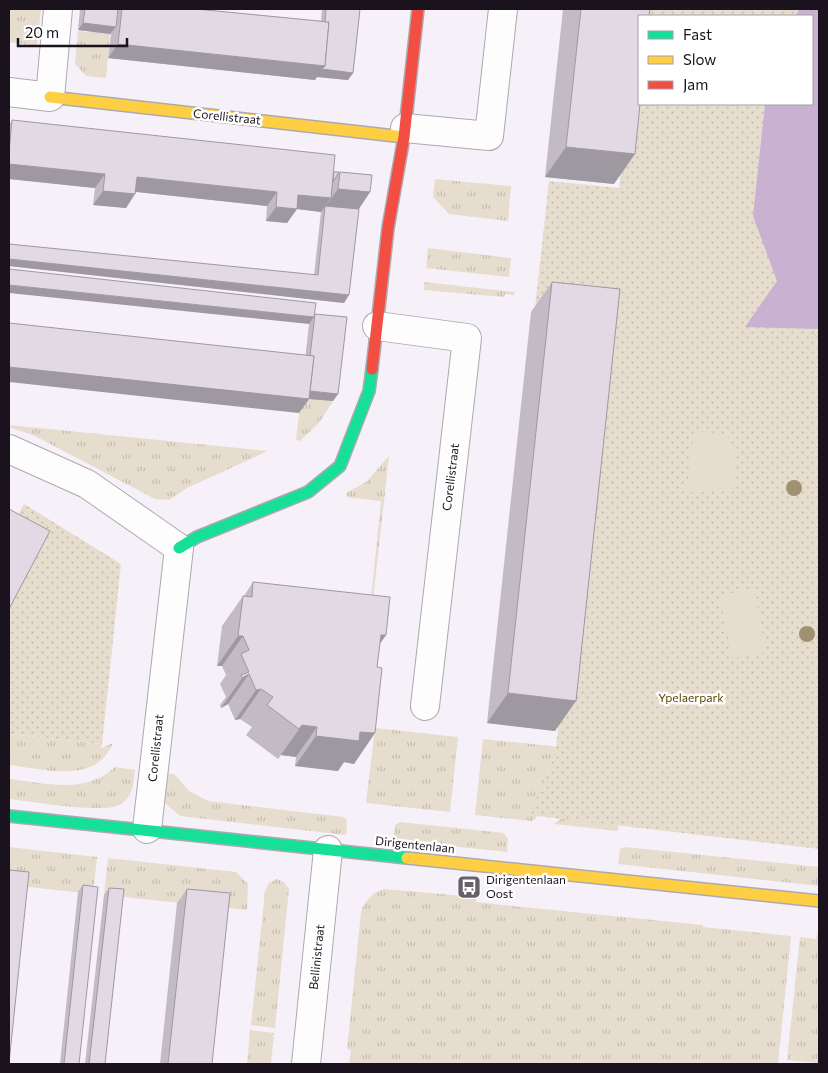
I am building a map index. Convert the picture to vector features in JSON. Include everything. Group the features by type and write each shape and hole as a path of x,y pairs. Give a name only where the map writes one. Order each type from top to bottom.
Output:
{"street":[{"path":"50,97 58,9"},
{"path":"9,449 87,484 179,548 198,537 308,492 340,466 369,391 388,228 405,133 418,9"},
{"name":"Corellistraat","path":"9,92 405,133 489,136 503,9"},
{"name":"Corellistraat","path":"377,326 467,338 425,706"},
{"name":"Corellistraat","path":"148,829 179,548"},
{"name":"Dirigentenlaan","path":"9,816 148,829 328,850 819,901"},
{"name":"Bellinistraat","path":"306,1064 328,850"}],"green space":[{"path":"9,9 41,9 37,46 9,42"},
{"name":"Ypelaerpark","path":"637,9 819,9 819,849 529,815 555,755 601,373 535,308 549,181 619,188"},
{"path":"78,31 110,34 106,78 86,76 75,64"},
{"path":"435,179 511,186 508,221 449,214 433,197"},
{"path":"428,248 511,258 509,277 426,268"},
{"path":"424,282 515,292 514,295 505,294 504,297 424,290"},
{"path":"301,398 333,401 319,423 300,441 296,440"},
{"path":"9,425 268,451 187,488 169,500 155,499 35,436 9,427"},
{"path":"694,431 726,434 737,454 734,490 686,493"},
{"path":"389,456 370,627 368,627 381,501 347,497 346,493 366,482"},
{"path":"24,504 121,564 102,744 9,734 9,532"},
{"path":"754,588 766,652 732,659 720,596"},
{"path":"375,728 458,737 450,812 366,803"},
{"path":"9,734 102,744 101,748 113,743 105,756 94,765 82,769 53,771 9,765"},
{"path":"483,739 610,752 532,821 475,815"},
{"path":"115,767 135,770 133,784 128,797 121,804 112,807 84,808 9,799 9,779 51,784 78,784 103,776"},
{"path":"623,771 618,831 554,824"},
{"path":"165,773 174,774 189,791 208,801 344,817 347,821 346,835 180,816 165,803"},
{"path":"400,822 504,833 508,839 507,852 393,840 395,825"},
{"path":"9,847 97,857 93,894 9,885"},
{"path":"625,847 819,867 819,886 618,864 620,849"},
{"path":"108,858 236,872 248,884 247,910 104,895"},
{"path":"277,879 284,882 289,889 275,1028 251,1025 265,891 269,883"},
{"path":"384,889 476,897 476,902 791,936 778,1064 349,1064 351,1050 347,1049 361,912 369,897"},
{"path":"818,931 819,1063 787,1060 800,937 816,939"},
{"path":"250,1030 274,1033 271,1064 247,1064"}],"shaded area":[{"path":"799,9 819,9 819,329 745,327 777,281 753,216 765,105 813,105 813,15 796,15"}],"building":[{"path":"85,9 118,9 116,27 83,23"},
{"path":"122,9 196,9 329,22 325,66 118,44"},
{"path":"326,9 360,9 353,73 322,69 325,66 329,22 325,22"},
{"path":"581,9 650,9 649,15 638,15 638,105 640,105 635,154 566,147"},
{"path":"12,120 335,155 331,198 298,195 297,209 276,207 277,192 137,177 135,194 103,191 105,174 9,164"},
{"path":"334,172 339,172 333,182"},
{"path":"340,172 372,175 370,192 338,189"},
{"path":"325,206 359,209 349,295 9,259 9,244 318,275"},
{"path":"9,269 316,303 314,317 9,285"},
{"path":"552,282 620,289 576,701 508,693"},
{"path":"315,314 347,317 338,394 310,391 314,356 310,356"},
{"path":"9,323 314,356 309,399 9,367"},
{"path":"9,509 50,531 9,609"},
{"path":"253,582 390,597 386,635 381,635 377,667 382,668 375,733 360,732 359,741 316,736 317,727 302,725 299,729 267,705 273,697 261,689 256,690 249,674 242,678 241,675 249,672 241,654 249,650 243,636 238,636 243,596 252,597"},
{"path":"9,870 29,872 9,1063"},
{"path":"83,885 98,887 79,1064 64,1064"},
{"path":"109,888 124,889 105,1064 89,1064"},
{"path":"187,889 230,893 212,1064 168,1064"}],"traffic: fast":[{"path":"179,548 197,537 308,492 340,466 369,391 372,369"},
{"path":"9,816 407,858"}],"traffic: slow":[{"path":"50,97 404,137"},
{"path":"407,858 819,901"}],"traffic: jam":[{"path":"372,369 388,228 404,137 418,9"}],"place":[{"name":"Dirigentenlaan Oost","path":"469,887"}]}
